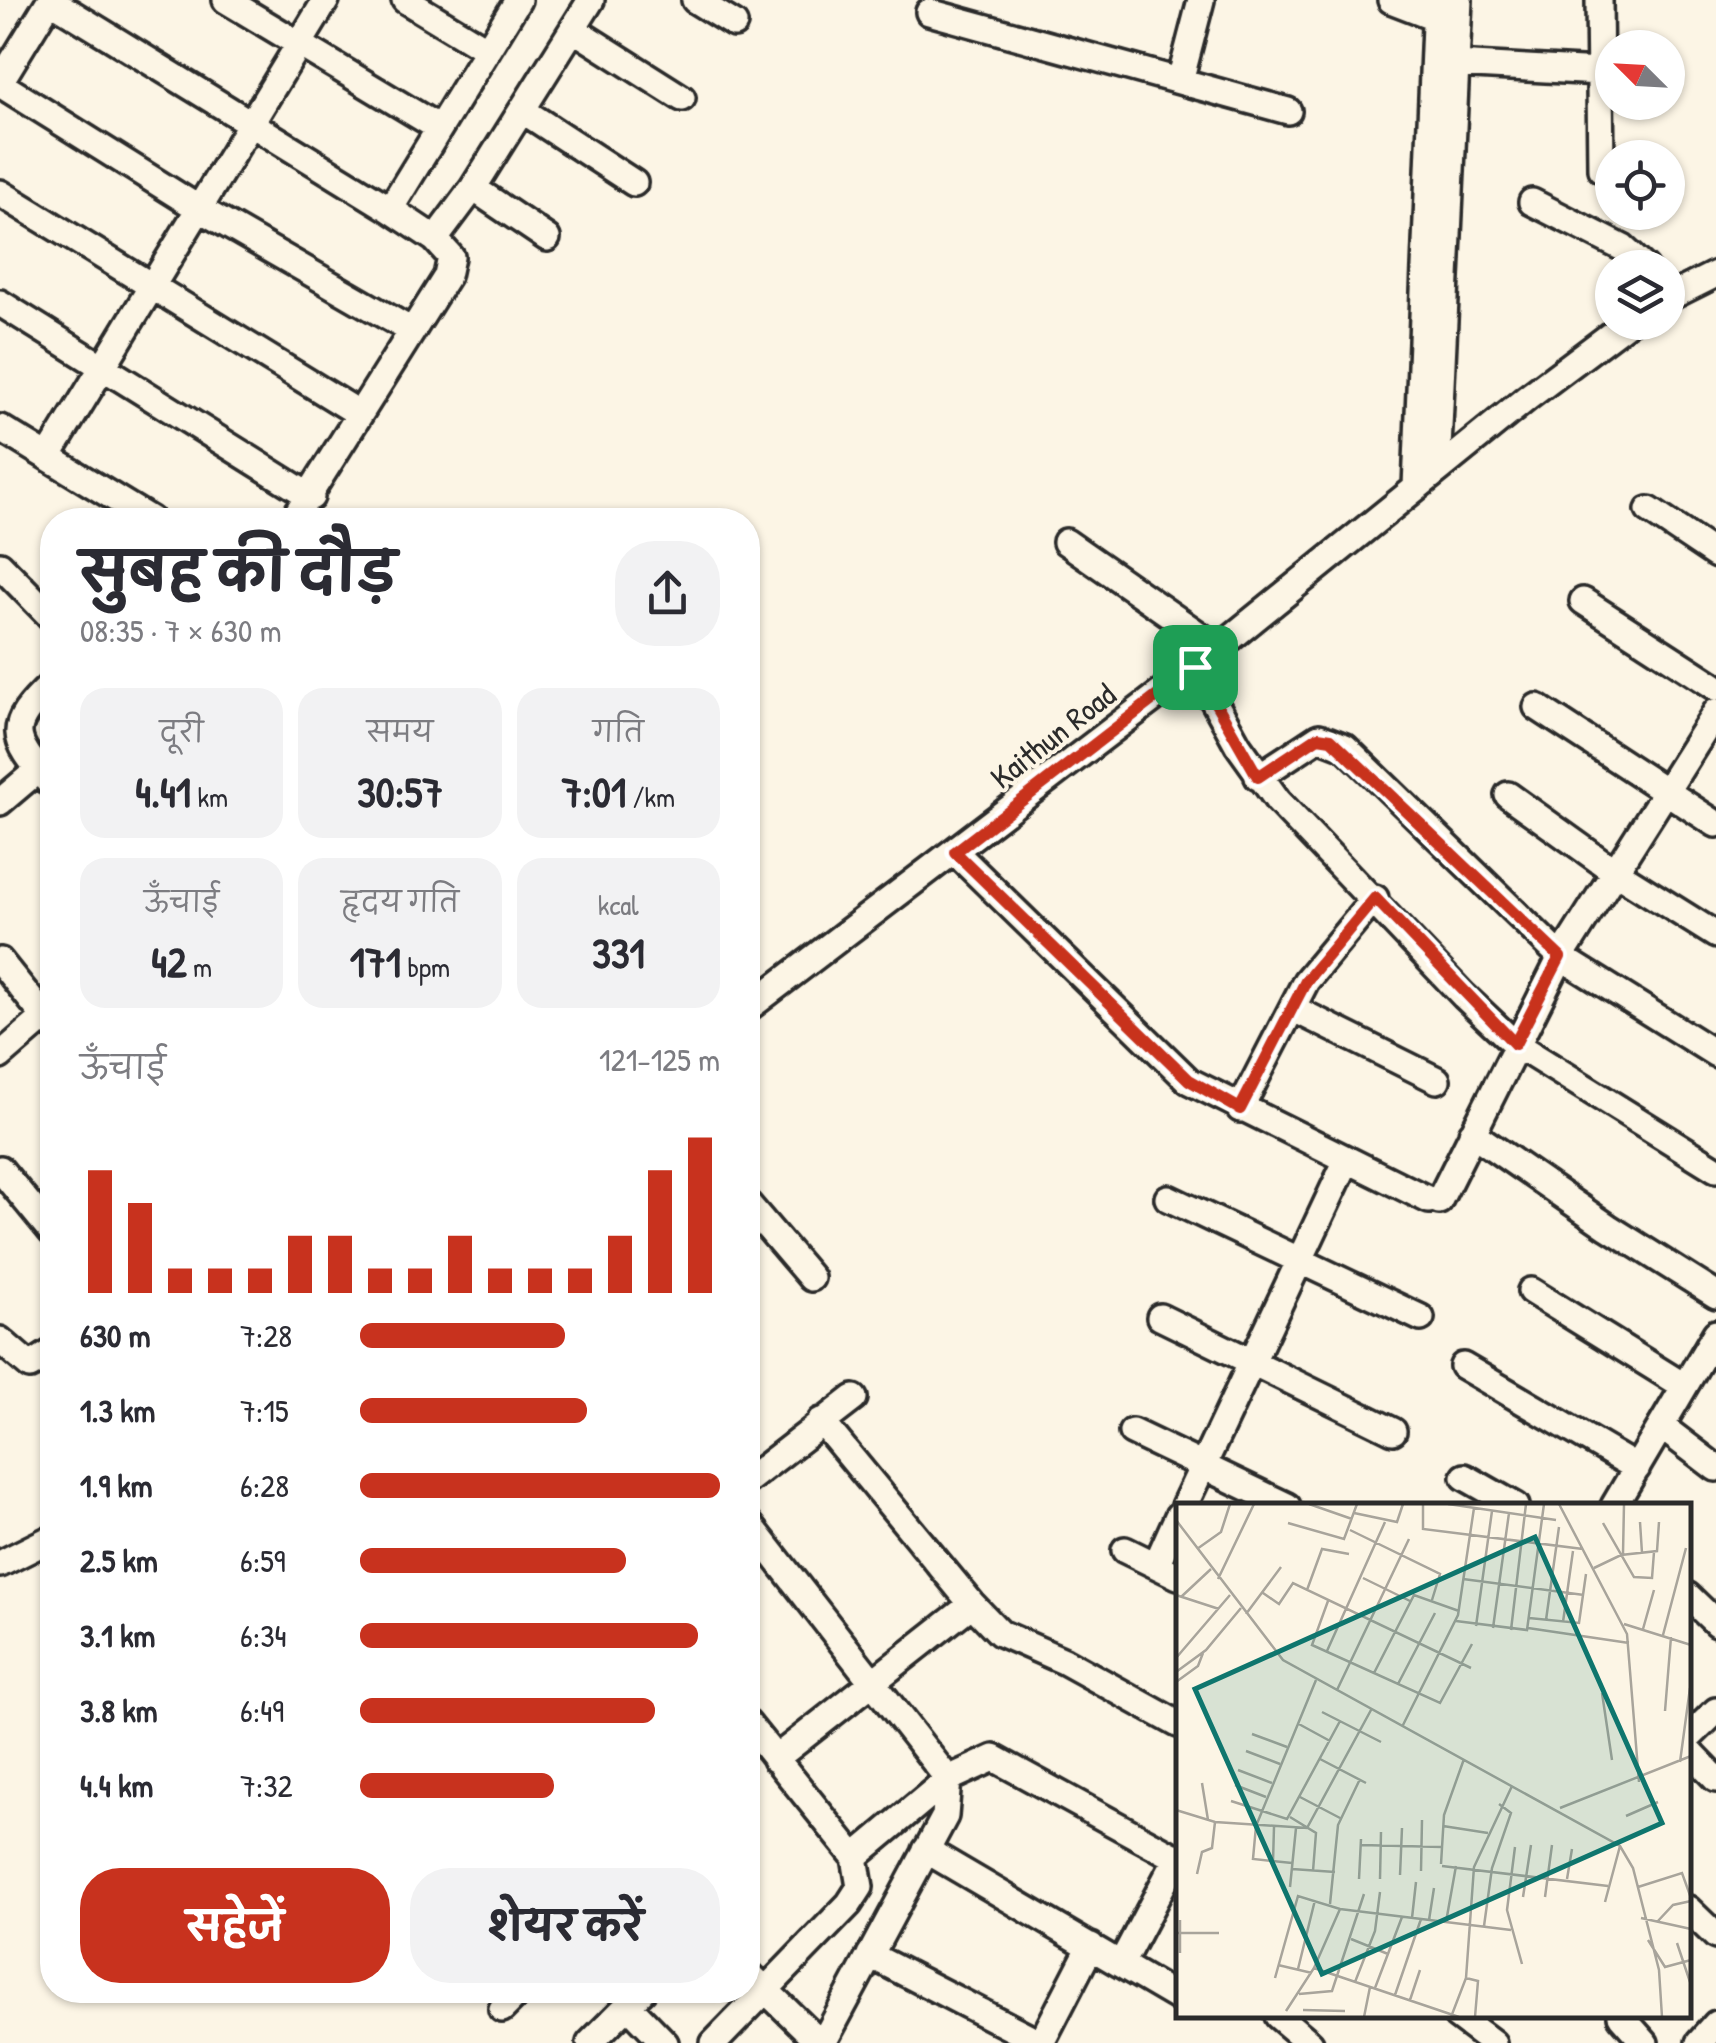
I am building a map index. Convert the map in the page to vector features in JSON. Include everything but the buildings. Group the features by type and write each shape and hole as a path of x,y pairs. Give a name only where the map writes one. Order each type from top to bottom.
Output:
{"street":[{"path":"302,508 311,496 360,414 412,331 452,265 448,249 390,209 50,0 0,83 198,208 412,331"},
{"path":"226,0 438,128"},
{"path":"48,457 326,0"},
{"path":"405,0 486,49"},
{"path":"390,209 518,0"},
{"path":"435,240 473,188 591,0"},
{"path":"695,0 734,24"},
{"path":"1180,82 1201,0"},
{"path":"1392,0 1447,10"},
{"path":"1600,0 1600,30"},
{"path":"1437,470 1455,64 1447,10"},
{"path":"1416,487 1447,10"},
{"path":"929,12 1288,111"},
{"path":"573,29 682,98"},
{"path":"1455,64 1595,72"},
{"path":"522,110 634,183"},
{"path":"473,188 546,238"},
{"path":"0,193 360,414"},
{"path":"1532,202 1625,250"},
{"path":"1685,288 1716,274"},
{"path":"0,303 311,496"},
{"name":"Kaithun Road","path":"760,999 1195,667 1437,470 1605,340"},
{"path":"0,428 131,508"},
{"path":"1649,510 1716,555"},
{"path":"1066,542 1218,648"},
{"path":"0,565 40,606"},
{"path":"1583,601 1716,686"},
{"path":"1195,667 1258,777 1515,1044 1716,1168"},
{"path":"40,696 24,712 17,730 19,744 40,770"},
{"path":"1538,707 1716,824"},
{"path":"955,852 1189,1080 1240,1109 1434,1201 1560,957 1716,712"},
{"path":"1258,777 1318,737 1331,739 1560,957 1716,1054"},
{"path":"0,802 40,780"},
{"path":"1508,795 1614,871 1716,934"},
{"path":"1240,1109 1306,981 1375,898"},
{"path":"0,961 40,1007"},
{"path":"1292,1008 1437,1080"},
{"path":"0,1056 40,1026"},
{"path":"1472,1133 1716,1295"},
{"path":"1185,1503 1347,1160"},
{"path":"0,1169 40,1217"},
{"path":"1168,1198 1422,1318"},
{"path":"760,1218 811,1278"},
{"path":"1531,1291 1684,1386"},
{"path":"1160,1317 1393,1431"},
{"path":"1616,1503 1716,1332"},
{"path":"0,1340 30,1366 40,1360"},
{"path":"1463,1366 1637,1468"},
{"path":"760,1470 854,1398"},
{"path":"822,1420 972,1604 1015,1642 1064,1661 1176,1723"},
{"path":"1661,1426 1716,1468"},
{"path":"1132,1432 1281,1503"},
{"path":"1465,1477 1511,1503"},
{"path":"1125,1550 1167,1570 1176,1526"},
{"path":"760,1537 948,1779 945,1816 822,2043 760,1985"},
{"path":"0,1564 40,1544"},
{"path":"1691,1599 1716,1624"},
{"path":"776,1759 972,1604"},
{"path":"1691,1735 1716,1711"},
{"path":"760,1739 854,1857 860,1887 849,1904 760,1978"},
{"path":"1691,1753 1716,1779"},
{"path":"854,1857 948,1779 994,1758 1176,1857"},
{"path":"926,1850 1176,1997"},
{"path":"1121,1964 1176,1862"},
{"path":"1691,1911 1716,1936"},
{"path":"870,1955 1041,2043 1091,1946"},
{"path":"502,2009 508,2003"},
{"path":"590,2043 630,2003"},
{"path":"638,2003 665,2043"},
{"path":"714,2043 741,2003"},
{"path":"1280,2018 1310,2043"},
{"path":"1461,2018 1493,2043"},
{"path":"1624,2018 1646,2043"},
{"path":"1699,2043 1716,2024"}],"route":[{"path":"1195,667 1258,777 1318,737 1331,739 1344,747 1560,957 1515,1044 1464,996 1375,898 1306,981 1240,1109 1189,1080 955,852 1195,667"}]}
